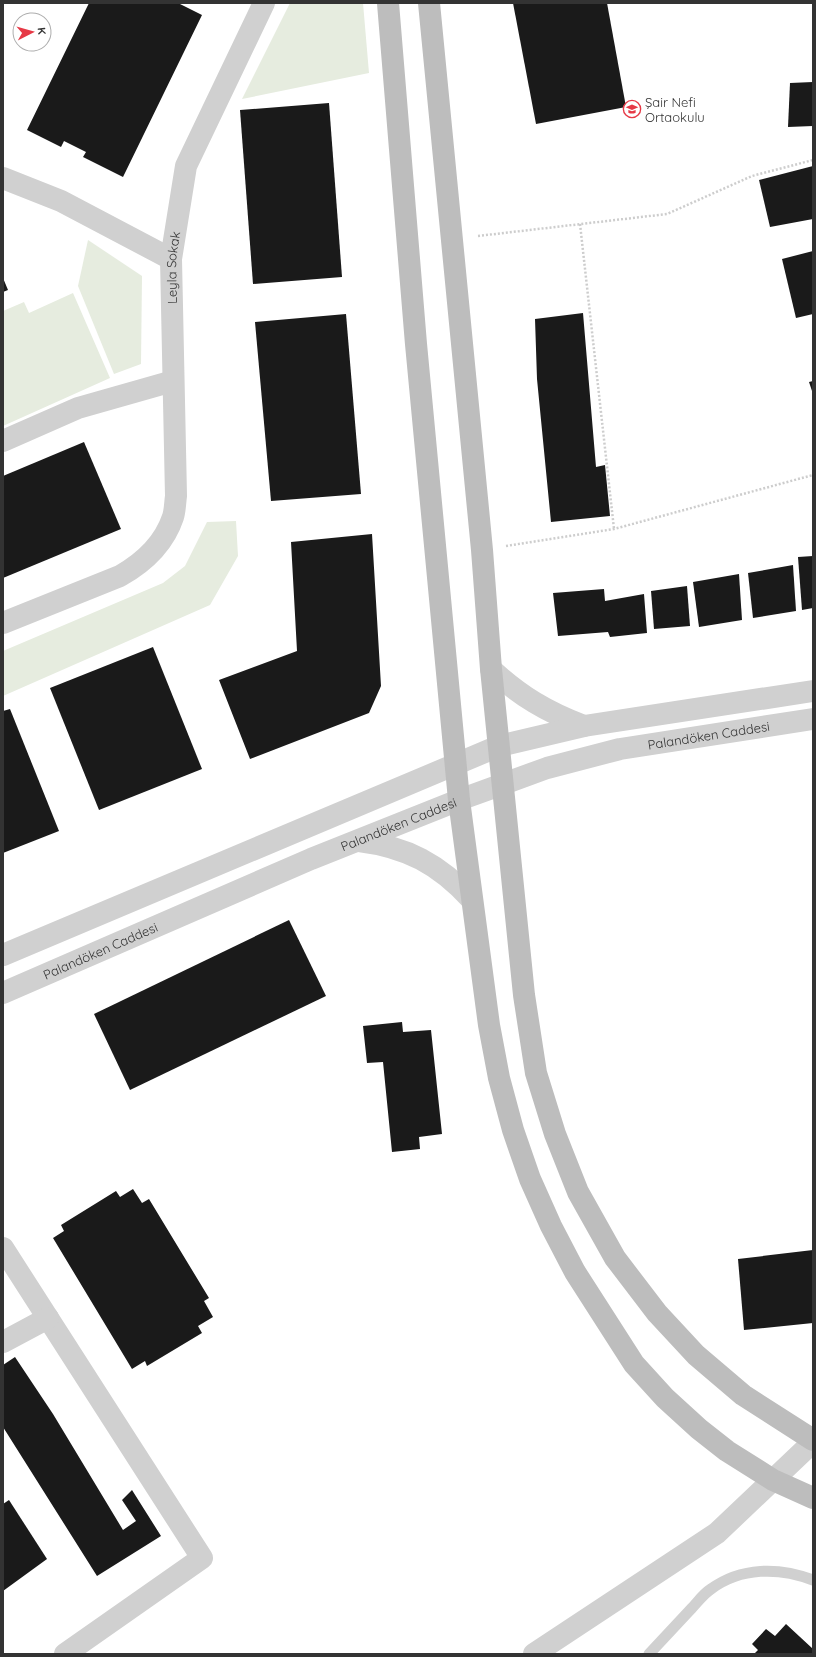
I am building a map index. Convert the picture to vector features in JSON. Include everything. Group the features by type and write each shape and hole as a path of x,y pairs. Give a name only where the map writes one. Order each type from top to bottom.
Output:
{"main road":[{"path":"388,3 416,344 455,764 489,1025 499,1078 513,1130 530,1179 568,1259 634,1364 665,1398 699,1429 727,1451 772,1480 813,1498"},
{"path":"429,3 482,550 502,784 524,995 536,1073 555,1134 578,1192 615,1258 657,1313 696,1355 742,1395 813,1441"}],"street":[{"name":"Leyla Sokak","path":"3,623 120,576 138,565 166,533 173,517 176,496 171,259 186,166 264,3"},
{"path":"3,178 62,201 171,259"},
{"path":"3,441 78,408 173,381"},
{"path":"491,669 531,702 556,715 584,726"},
{"path":"3,955 499,746 584,726 813,690"},
{"name":"Palandöken Caddesi","path":"3,992 311,859 502,784 587,756 620,749 813,719"},
{"path":"358,840 381,843 424,859 458,884 472,900"},
{"path":"3,1248 202,1558 65,1654"},
{"path":"3,1342 48,1318"},
{"path":"534,1654 717,1533 813,1441"}],"lane":[{"path":"649,1654 709,1590 722,1582 752,1572 768,1571 784,1571 813,1580"}],"path":[{"path":"452,239 667,214 752,176 813,160"},
{"path":"580,224 614,529"},
{"path":"482,550 614,529 813,475"}],"shaded area":[{"path":"290,3 363,3 369,73 242,99"},
{"path":"88,240 142,276 141,364 114,374 78,286"},
{"path":"73,293 110,378 3,426 3,311 24,302 29,313"},
{"path":"236,521 238,556 210,605 3,696 3,651 163,583 185,566 207,522"}],"building":[{"path":"89,3 178,3 202,15 123,177 83,157 86,152 64,141 61,147 27,130"},
{"path":"513,3 607,3 626,107 536,124"},
{"path":"813,82 813,126 788,127 790,83"},
{"path":"329,103 342,277 253,284 240,110"},
{"path":"813,166 813,219 770,227 759,180"},
{"path":"813,251 813,314 796,318 782,259"},
{"path":"3,278 8,290 3,292"},
{"path":"583,313 596,467 605,465 610,516 551,522 537,379 535,319"},
{"path":"346,314 361,494 271,501 255,322"},
{"path":"813,381 813,394 809,382"},
{"path":"84,442 121,529 3,578 3,476"},
{"path":"372,534 381,686 369,713 250,759 219,680 297,651 291,542"},
{"path":"813,556 813,608 802,610 798,557"},
{"path":"793,565 796,611 753,618 748,573"},
{"path":"739,574 742,620 699,627 693,582"},
{"path":"687,586 690,626 654,629 651,591"},
{"path":"604,589 605,601 644,594 647,633 610,637 608,632 558,636 553,593"},
{"path":"153,647 202,769 99,810 50,688"},
{"path":"10,709 59,831 3,853 3,711"},
{"path":"289,920 326,996 130,1090 94,1014"},
{"path":"402,1022 403,1032 431,1030 442,1134 419,1137 420,1149 392,1152 383,1062 367,1063 363,1026"},
{"path":"133,1189 142,1203 149,1199 209,1298 204,1301 213,1317 198,1326 202,1333 147,1366 145,1361 132,1369 53,1238 64,1231 61,1225 116,1191 120,1197"},
{"path":"813,1250 813,1323 744,1330 738,1259"},
{"path":"15,1357 53,1414 123,1530 136,1521 122,1500 132,1490 161,1536 97,1576 3,1427 3,1365"},
{"path":"9,1500 47,1559 3,1591 3,1504"},
{"path":"786,1624 813,1649 813,1654 754,1654 758,1650 752,1644 766,1629 775,1636"}],"place":[{"name":"Şair Nefi Ortaokulu","path":"632,109"}]}
